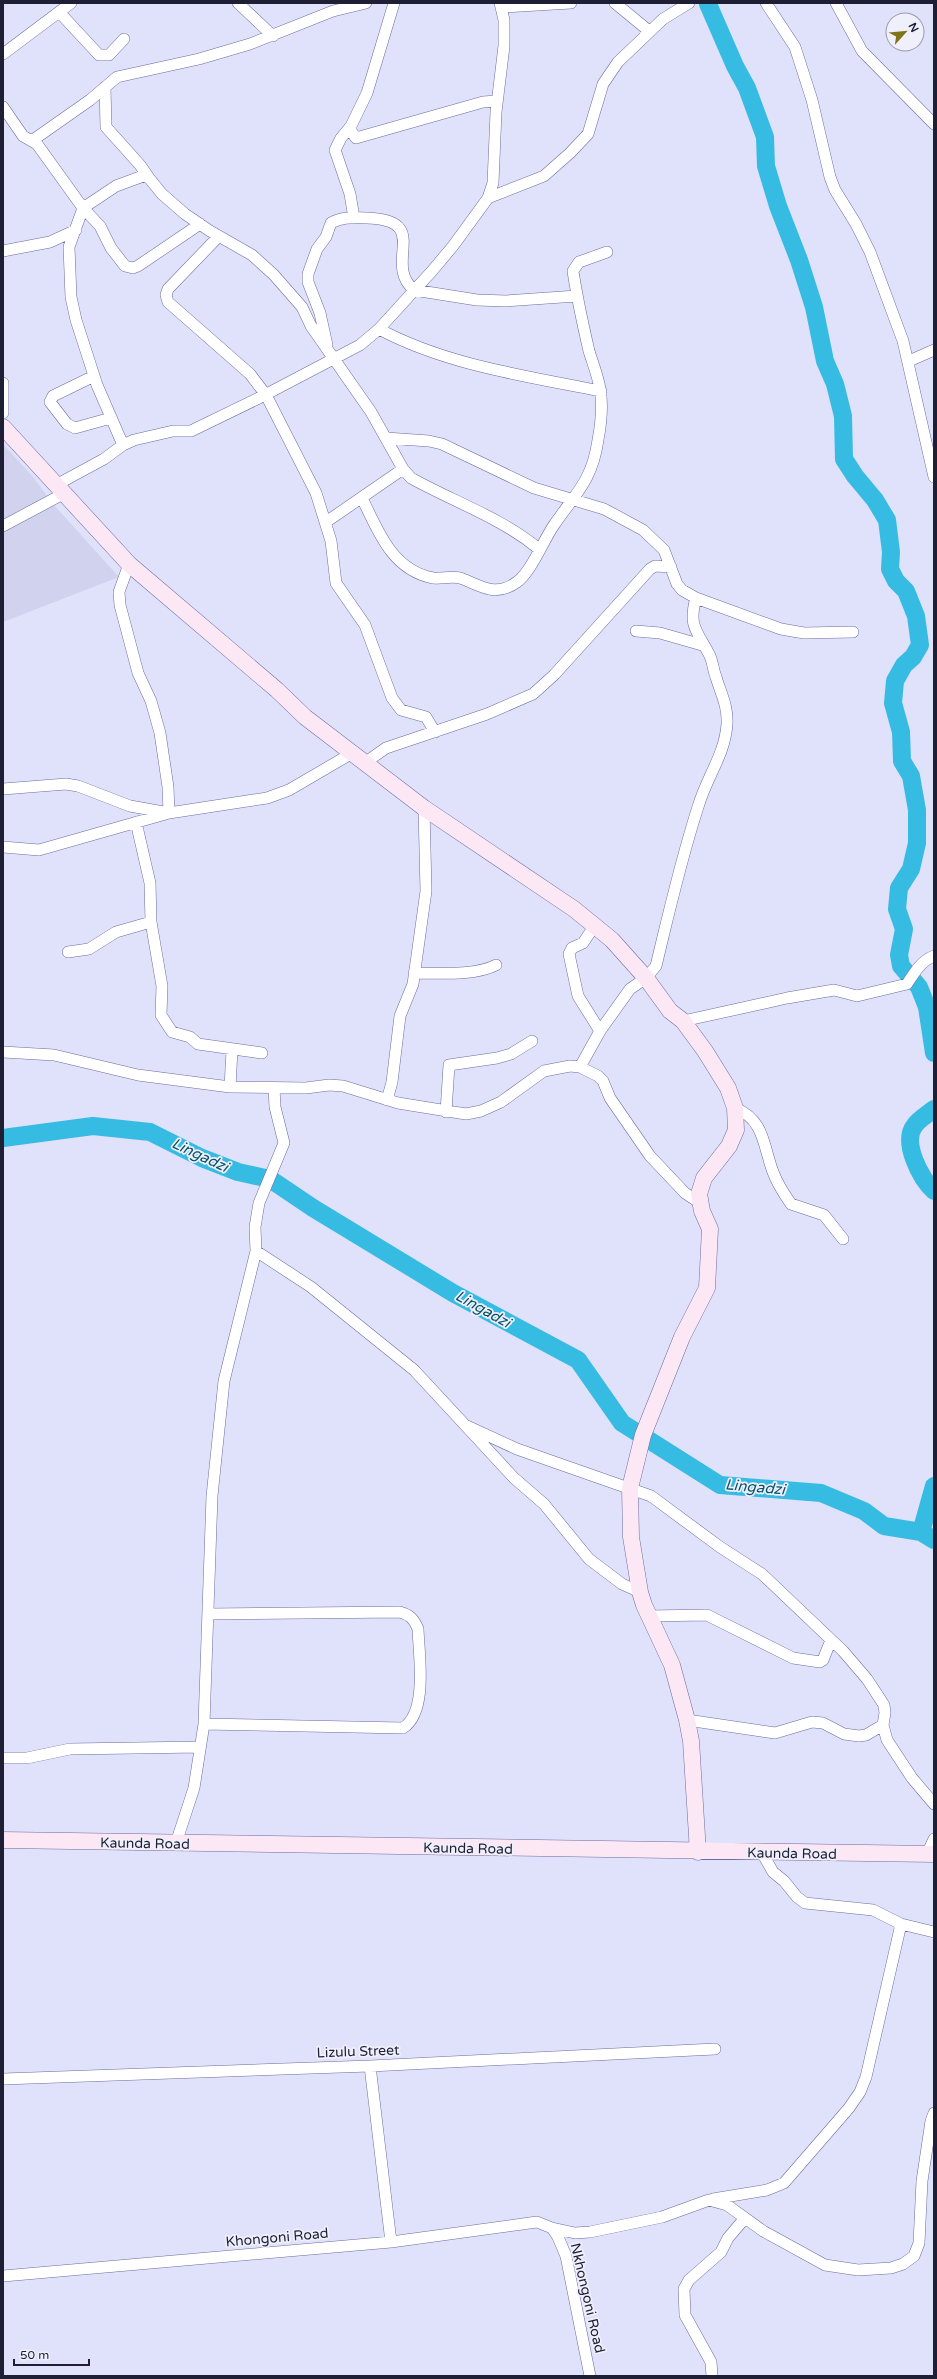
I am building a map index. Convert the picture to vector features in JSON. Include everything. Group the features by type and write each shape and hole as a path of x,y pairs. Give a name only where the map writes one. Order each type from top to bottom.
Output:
{"street":[{"path":"3,54 60,13 71,3"},
{"path":"238,3 273,36"},
{"path":"33,140 106,87 117,77 199,59 273,36 326,14 366,3"},
{"path":"354,218 350,194 335,150 341,138 351,126 371,80 394,3"},
{"path":"3,526 59,490 123,445 134,440 173,431 191,430 266,395 331,356 360,345 379,329 453,246 488,198 494,183 497,101 504,46 501,5 571,3"},
{"path":"615,3 649,31"},
{"path":"488,198 544,176 570,153 588,134 603,84 618,62 649,31 677,9 689,3"},
{"path":"766,3 795,47 812,100 830,177 835,190 856,224 870,252 909,361 934,477"},
{"path":"836,3 862,51 934,124"},
{"path":"60,13 99,55 109,54 124,38"},
{"path":"106,87 106,127 162,194 200,224 252,255 274,275 302,307 331,356 356,389 403,469 411,478 496,518 518,532 538,549"},
{"path":"351,126 351,131 356,138 483,102 497,101"},
{"path":"3,106 23,136 33,140 83,208 100,226 111,248 128,268 138,266 200,224"},
{"path":"123,445 110,418 94,376 71,297 68,247 76,230 83,208 98,197 136,177 143,176 149,178"},
{"path":"331,356 320,313 309,289 308,274 317,249 326,236 331,223 344,217 376,218 392,222 400,227 405,236 402,271 408,286 414,290 477,300 506,301 577,296"},
{"path":"3,251 50,242 76,230"},
{"path":"218,236 178,276 166,295 168,302 192,325 250,374 266,395 316,493 331,541 336,583 361,618 392,698 401,710 426,717 434,732"},
{"path":"362,498 384,542 396,558 410,569 433,578 461,578 488,590 502,589 516,582 526,573 538,549 574,500 592,468 600,425 601,391 577,296 573,271 580,262 607,252"},
{"path":"379,329 408,344 488,368 601,391"},
{"path":"909,361 934,350"},
{"path":"94,376 54,396 50,402 67,424 75,428 110,418"},
{"path":"3,383 3,413"},
{"path":"3,427 59,490 129,564 277,690 305,717 360,757 424,808 574,909 595,925 646,978 660,999 683,1021 728,1088 735,1108 737,1123 734,1138 704,1178 699,1194 700,1203 710,1229 711,1239 707,1288 682,1337 642,1435 630,1488 631,1537 640,1592 649,1616 672,1664 691,1741 698,1852"},
{"path":"386,438 429,441 442,444 534,488 604,509 643,530 664,550 677,584 682,590 696,598 781,629 804,633 853,632"},
{"path":"326,522 403,469"},
{"path":"129,564 119,592 120,605 138,673 151,701 160,733 168,787 169,814"},
{"path":"3,847 39,850 169,814 267,798 289,790 360,757 487,714 533,694 554,675 650,569 655,566 671,567"},
{"path":"580,1067 600,1031 630,989 646,978 656,966 681,864 698,804 715,768 725,737 727,708 723,693 709,654 702,645 693,626 692,614 696,598"},
{"path":"636,631 660,633 702,645"},
{"path":"3,789 66,784 78,786 130,806 169,814"},
{"path":"387,1100 392,1082 400,1016 409,994 414,973 426,892 424,808"},
{"path":"136,822 150,883 151,922 162,986 160,1009 169,1029 190,1037 198,1044 232,1050 262,1053"},
{"path":"68,952 89,949 116,932 151,922"},
{"path":"595,925 582,943 570,950 569,954 578,996 600,1031"},
{"path":"683,1021 787,998 834,990 857,996 907,984 918,967 926,959 934,956"},
{"path":"414,973 453,973 486,969 496,965"},
{"path":"446,1112 449,1065 497,1058 511,1054 532,1041"},
{"path":"230,1087 232,1050"},
{"path":"3,1052 54,1055 138,1075 230,1087 274,1088 343,1086 387,1100 446,1112 466,1114 481,1111 501,1102 544,1071 570,1066 580,1067 598,1076 603,1081 610,1098 646,1151 684,1193 700,1203"},
{"path":"176,1843 191,1800 204,1724 212,1496 224,1381 256,1252 255,1227 259,1203 284,1143 275,1107 274,1088"},
{"path":"735,1108 752,1117 758,1126 776,1180 791,1204 824,1215 843,1239"},
{"path":"256,1252 311,1287 340,1312 388,1347 414,1370 514,1478 544,1504 589,1559 622,1584 640,1592"},
{"path":"467,1426 524,1451 651,1496 720,1547 762,1574 844,1651 881,1699 885,1713 883,1725 887,1740 912,1778 934,1804"},
{"path":"204,1724 403,1728 410,1723 418,1706 418,1629 414,1621 408,1615 400,1612 209,1614"},
{"path":"649,1616 707,1615 793,1658 820,1662 823,1660 831,1640"},
{"path":"687,1720 775,1733 812,1722 822,1723 844,1734 859,1736 883,1725"},
{"path":"3,1758 27,1758 70,1749 200,1747"},
{"path":"931,1854 934,1839"},
{"name":"Kaunda Road","path":"3,1840 698,1852 931,1854"},
{"path":"767,1852 765,1858 769,1867 802,1901 811,1904 851,1906 873,1910 902,1924 934,1932"},
{"name":"Khongoni Road","path":"3,2276 391,2242 527,2222 537,2222 552,2228 575,2232 590,2232 662,2217 692,2204 767,2190 784,2183 849,2108 860,2092 866,2077 902,1924"},
{"name":"Lizulu Street","path":"3,2079 370,2066 715,2049"},
{"path":"370,2066 391,2242"},
{"path":"709,2200 727,2205 763,2231 825,2265 869,2270 903,2264 914,2256 919,2242 922,2181 930,2121 934,2112"},
{"path":"712,2376 711,2362 685,2315 684,2288 689,2280 721,2252 728,2238 745,2218"},
{"name":"Nkhongoni Road","path":"552,2228 558,2237 566,2256 590,2376"}],"shaded area":[{"path":"3,444 33,477 53,504 119,577 3,622"}],"waterway":[{"path":"708,4 735,66 747,88 765,137 766,166 778,206 799,260 814,307 825,361 835,384 843,416 844,459 855,476 875,500 887,520 891,552 890,569 896,581 906,591 916,616 920,645 913,657 904,665 895,681 893,703 901,732 902,761 911,776 917,810 917,843 911,869 899,888 897,909 904,929 899,955 901,966 919,987 927,1007 934,1053"},
{"path":"934,1109 915,1125 911,1132 910,1141 914,1160 924,1178 934,1191"},
{"name":"Lingadzi","path":"3,1138 93,1126 150,1132 202,1158 238,1172 270,1179 313,1208 453,1293 578,1360 622,1423 720,1485 821,1493 864,1511 884,1526 921,1532 934,1540"},
{"path":"921,1532 934,1486"}]}
